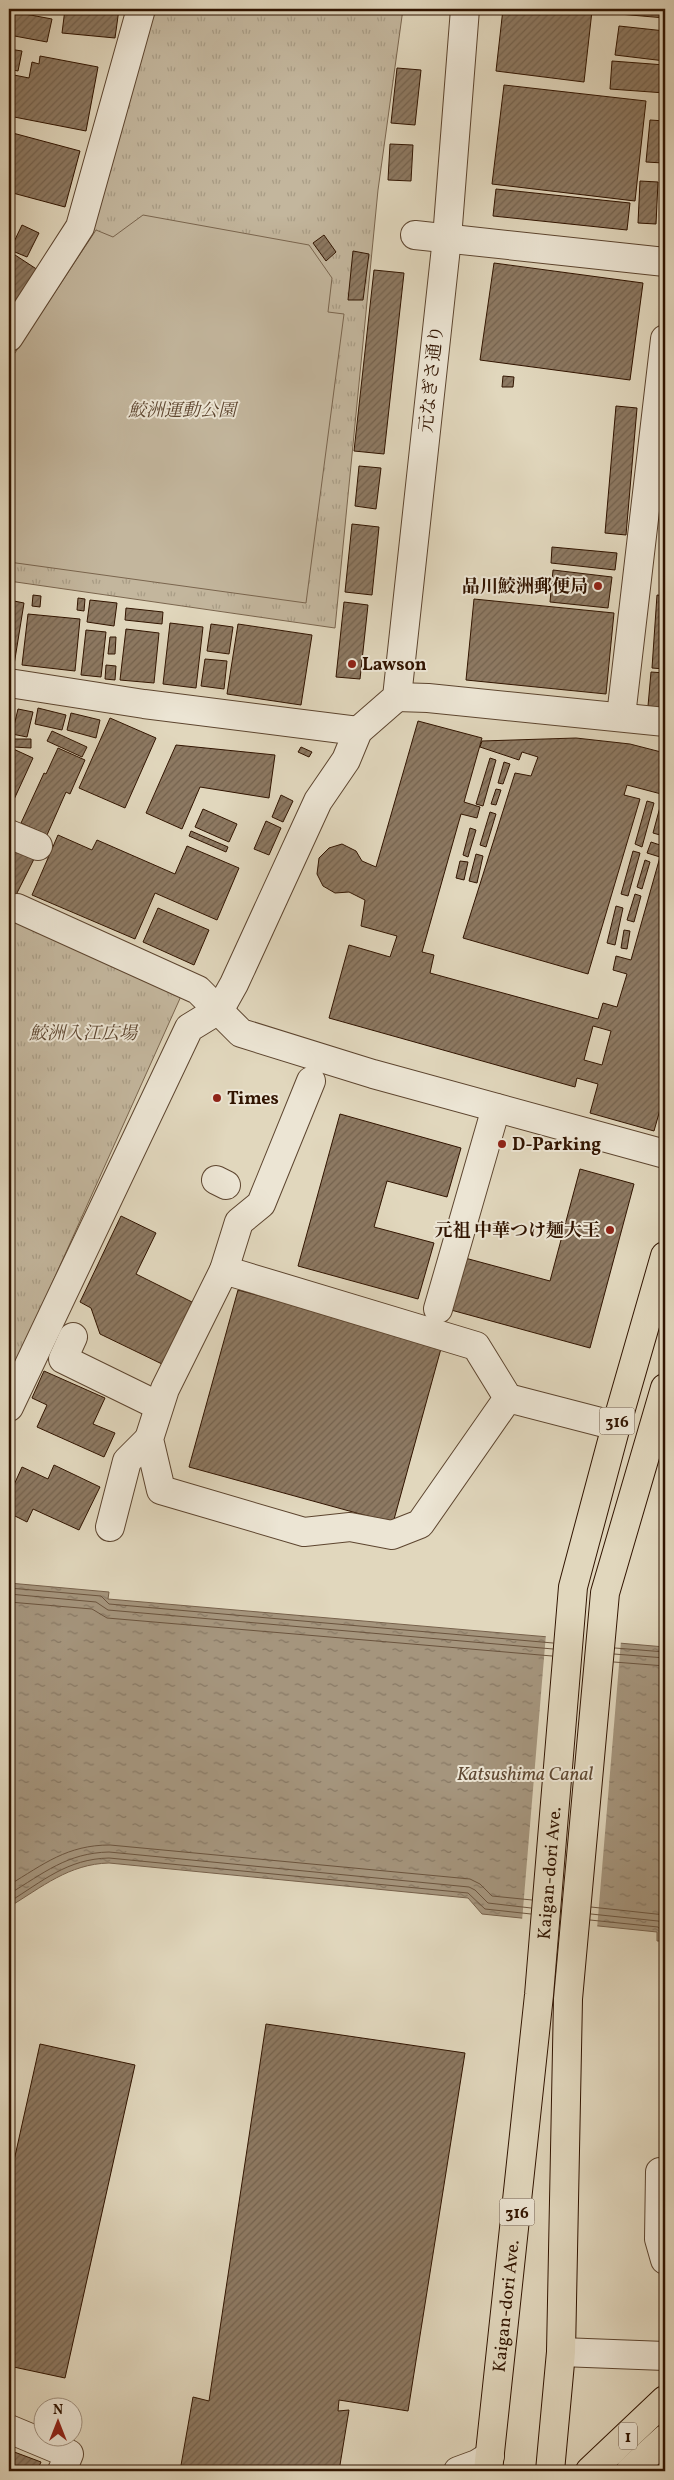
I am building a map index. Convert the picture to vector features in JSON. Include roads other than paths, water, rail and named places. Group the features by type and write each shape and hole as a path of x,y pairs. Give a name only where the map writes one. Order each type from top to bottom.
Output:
{"main road":[{"name":"Kaigan-dori Ave.","path":"489,2463 542,1953 574,1587 616,1426 665,1256"},
{"name":"Kaigan-dori Ave.","path":"550,2471 561,2352 568,2008 571,1955 604,1593 659,1434 665,1388"},
{"path":"561,2352 566,2471"},
{"name":"1","path":"590,2471 665,2400"},
{"name":"1","path":"630,2471 665,2439"}],"street":[{"path":"9,338 80,227 141,9"},
{"name":"元なぎさ通り","path":"396,697 447,238 465,9"},
{"path":"415,235 665,262"},
{"path":"621,716 665,339"},
{"path":"9,683 144,704 358,731"},
{"path":"9,1407 145,1145 172,1079 188,1028 220,1009 234,984 318,800 346,760 358,731 396,697 428,698 621,716 665,722"},
{"path":"9,834 38,846"},
{"path":"17,908 198,990 220,1009 241,1033 373,1074 665,1154"},
{"path":"110,1527 127,1461 148,1439 165,1389 224,1270 239,1222 262,1204 311,1081"},
{"path":"438,1310 496,1108"},
{"path":"224,1270 476,1346 508,1398 616,1426"},
{"path":"74,1337 63,1359 159,1406"},
{"path":"148,1439 161,1490 304,1532 350,1526 392,1535 420,1524 508,1398"},
{"path":"665,2172 660,2172 658,2239 665,2260"},
{"path":"561,2352 665,2356"},
{"path":"9,2429 69,2454 62,2471"},
{"path":"458,2471 477,2464 489,2463"}],"water":[{"name":"Katsushima Canal","path":"9,1583 109,1592 108,1599 665,1647 665,1941 657,1941 657,1932 482,1914 468,1898 109,1863 81,1867 68,1872 9,1907"}],"place":[{"name":"品川鮫洲郵便局","path":"598,586"},
{"name":"Lawson","path":"352,664"},
{"name":"Times","path":"217,1098"},
{"name":"D-Parking","path":"502,1144"},
{"name":"元祖 中華つけ麺大王","path":"610,1230"}],"park label":[{"name":"鮫洲運動公園","path":"182,410"},
{"name":"鮫洲入江広場","path":"83,1033"}]}
